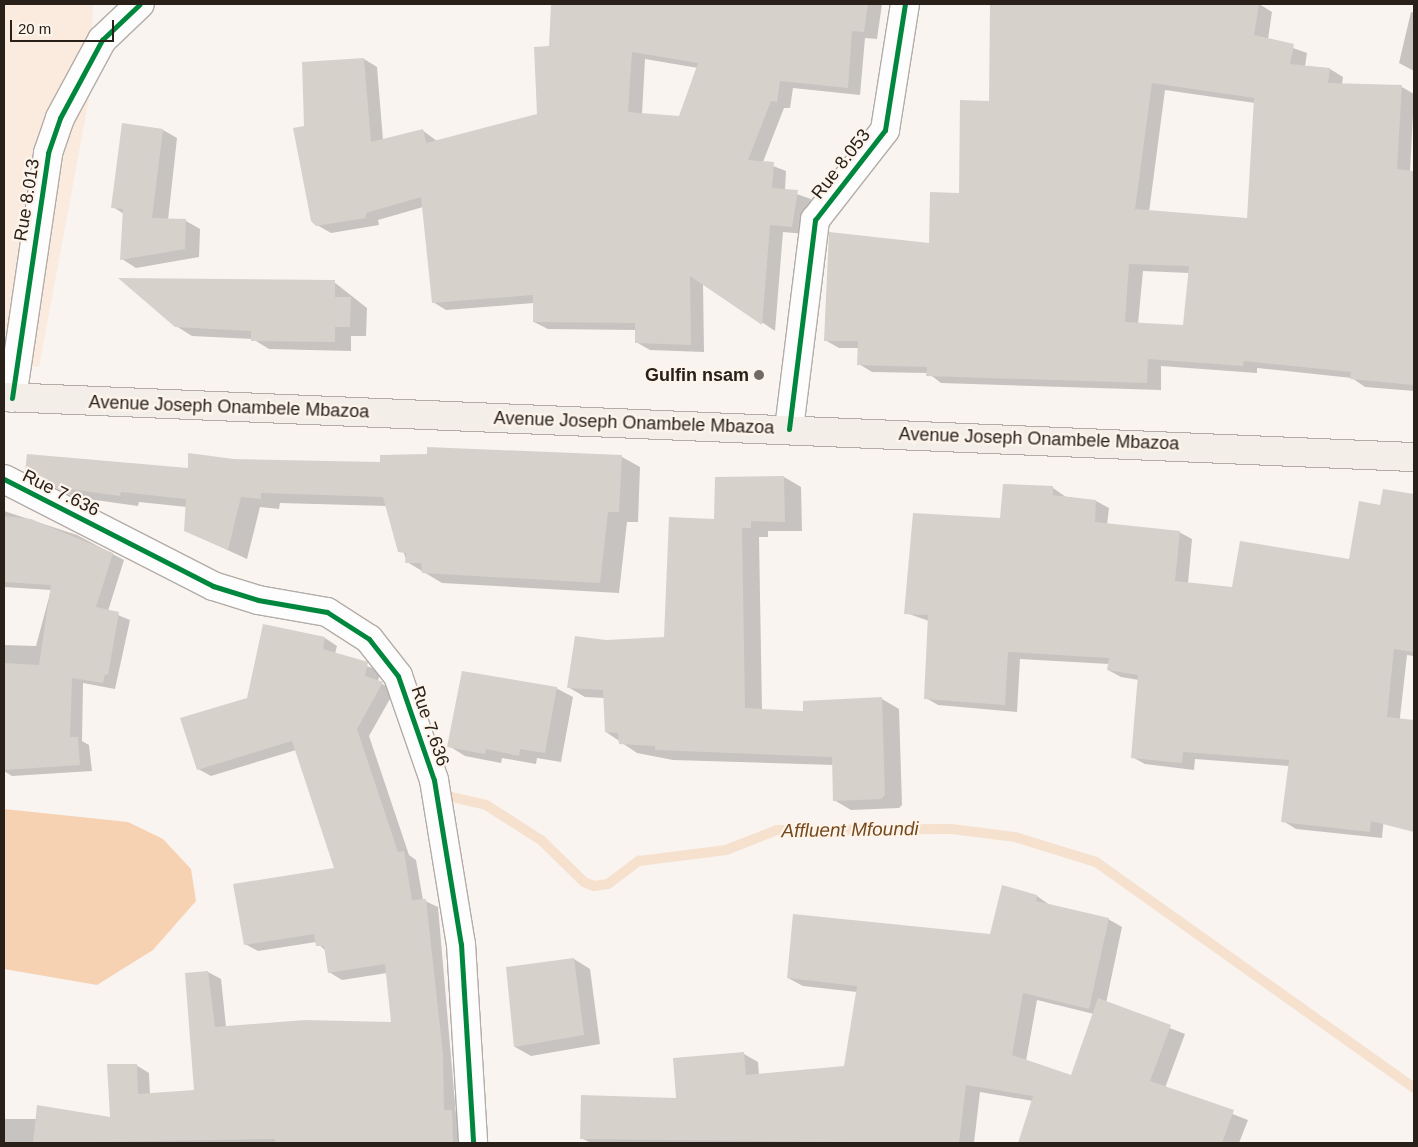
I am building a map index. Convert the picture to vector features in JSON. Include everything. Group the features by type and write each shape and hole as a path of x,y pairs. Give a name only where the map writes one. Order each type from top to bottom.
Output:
{"main road":[{"name":"Avenue Joseph Onambele Mbazoa","path":"8,398 789,429 1414,457"}],"street":[{"name":"Rue 8.013","path":"8,398 43,179 60,118 102,40 140,4"},
{"name":"Rue 8.053","path":"789,429 815,220 885,130 905,4"},
{"name":"Rue 7.636","path":"4,479 213,586 258,600 328,612 370,638 398,676 434,780 460,944 474,1143"}],"shaded area":[{"path":"4,4 93,4 89,98 39,367 4,365"},
{"path":"4,809 128,822 163,839 191,869 196,901 153,950 97,985 4,969"}],"building":[{"path":"551,4 868,4 864,32 852,31 848,88 780,81 777,102 771,101 748,160 774,162 772,188 798,190 792,227 770,225 762,325 690,276 691,345 635,343 635,323 533,322 533,295 432,303 421,197 366,213 366,218 316,226 311,221 293,128 304,126 302,62 364,58 371,142 423,129 426,143 537,114 534,47 549,46","holes":["632,52 698,63 679,116 628,112"]},
{"path":"990,4 1259,4 1254,35 1294,44 1290,64 1330,68 1328,83 1402,85 1397,169 1414,171 1414,385 1350,379 1351,372 1244,361 1243,366 1148,359 1147,383 926,376 927,367 857,365 858,341 824,341 829,232 929,243 930,192 959,193 960,100 989,101","holes":["1152,83 1254,98 1247,218 1135,209","1129,264 1189,266 1183,325 1125,322"]},
{"path":"122,123 163,129 152,218 186,219 185,249 120,260 123,209 111,208"},
{"path":"118,278 335,280 335,297 351,297 350,327 335,327 335,342 251,341 251,331 175,327"},
{"path":"427,447 622,455 619,512 608,512 600,583 422,573 421,563 405,563 406,553 398,552 383,497 261,493 261,499 241,497 228,550 184,531 186,499 121,492 120,496 54,487 25,472 27,454 188,468 188,453 234,459 380,462 380,455 427,454"},
{"path":"784,476 785,522 751,521 751,528 742,528 745,708 803,711 803,701 882,697 885,795 881,799 833,801 832,757 655,750 655,746 619,744 618,733 605,732 603,690 567,688 575,636 606,640 664,637 669,517 714,519 715,477"},
{"path":"1003,484 1053,486 1053,495 1096,500 1095,522 1180,531 1175,581 1232,587 1240,541 1349,559 1359,501 1380,505 1383,489 1414,494 1414,652 1394,649 1387,717 1414,720 1414,832 1371,821 1370,832 1281,822 1289,760 1183,752 1182,763 1131,758 1138,675 1107,670 1109,658 1008,652 1005,705 924,699 928,615 904,614 913,513 1000,518"},
{"path":"4,516 31,519 113,553 96,607 119,612 108,675 105,674 103,683 72,678 70,737 78,737 80,765 4,770 4,663 39,665 51,585 4,582"},
{"path":"263,624 325,637 323,649 368,662 365,676 383,682 357,729 398,852 404,851 412,900 426,899 443,1054 444,1110 452,1110 453,1143 275,1143 275,1139 33,1143 37,1105 110,1117 107,1064 137,1064 138,1094 194,1090 185,973 208,971 215,1027 305,1020 391,1022 385,964 328,973 324,946 316,946 314,934 244,945 233,884 334,868 292,741 197,770 180,718 247,698"},
{"path":"462,671 557,687 545,753 520,749 519,756 486,749 485,754 447,747"},
{"path":"1002,885 1037,895 1036,901 1109,918 1089,1009 1023,993 1012,1055 1071,1075 1098,998 1171,1025 1150,1081 1234,1110 1222,1143 1018,1143 1033,1096 966,1085 959,1143 580,1139 581,1095 676,1098 673,1058 744,1052 746,1075 844,1066 857,986 787,978 793,914 990,934"},
{"path":"574,958 584,1035 514,1047 506,967"}],"waterway":[{"name":"Affluent Mfoundi","path":"452,797 486,805 541,840 584,882 594,886 608,884 639,861 726,850 777,830 951,829 1015,837 1096,862 1414,1088"}],"cycle path":[{"path":"12,398 48,153 60,118 102,40 140,4"},
{"path":"789,429 815,220 885,130 905,4"},
{"path":"4,479 213,586 258,600 327,612 369,639 398,676 434,780 461,944 473,1143"}],"place":[{"name":"Gulfin nsam","path":"759,375"}]}
